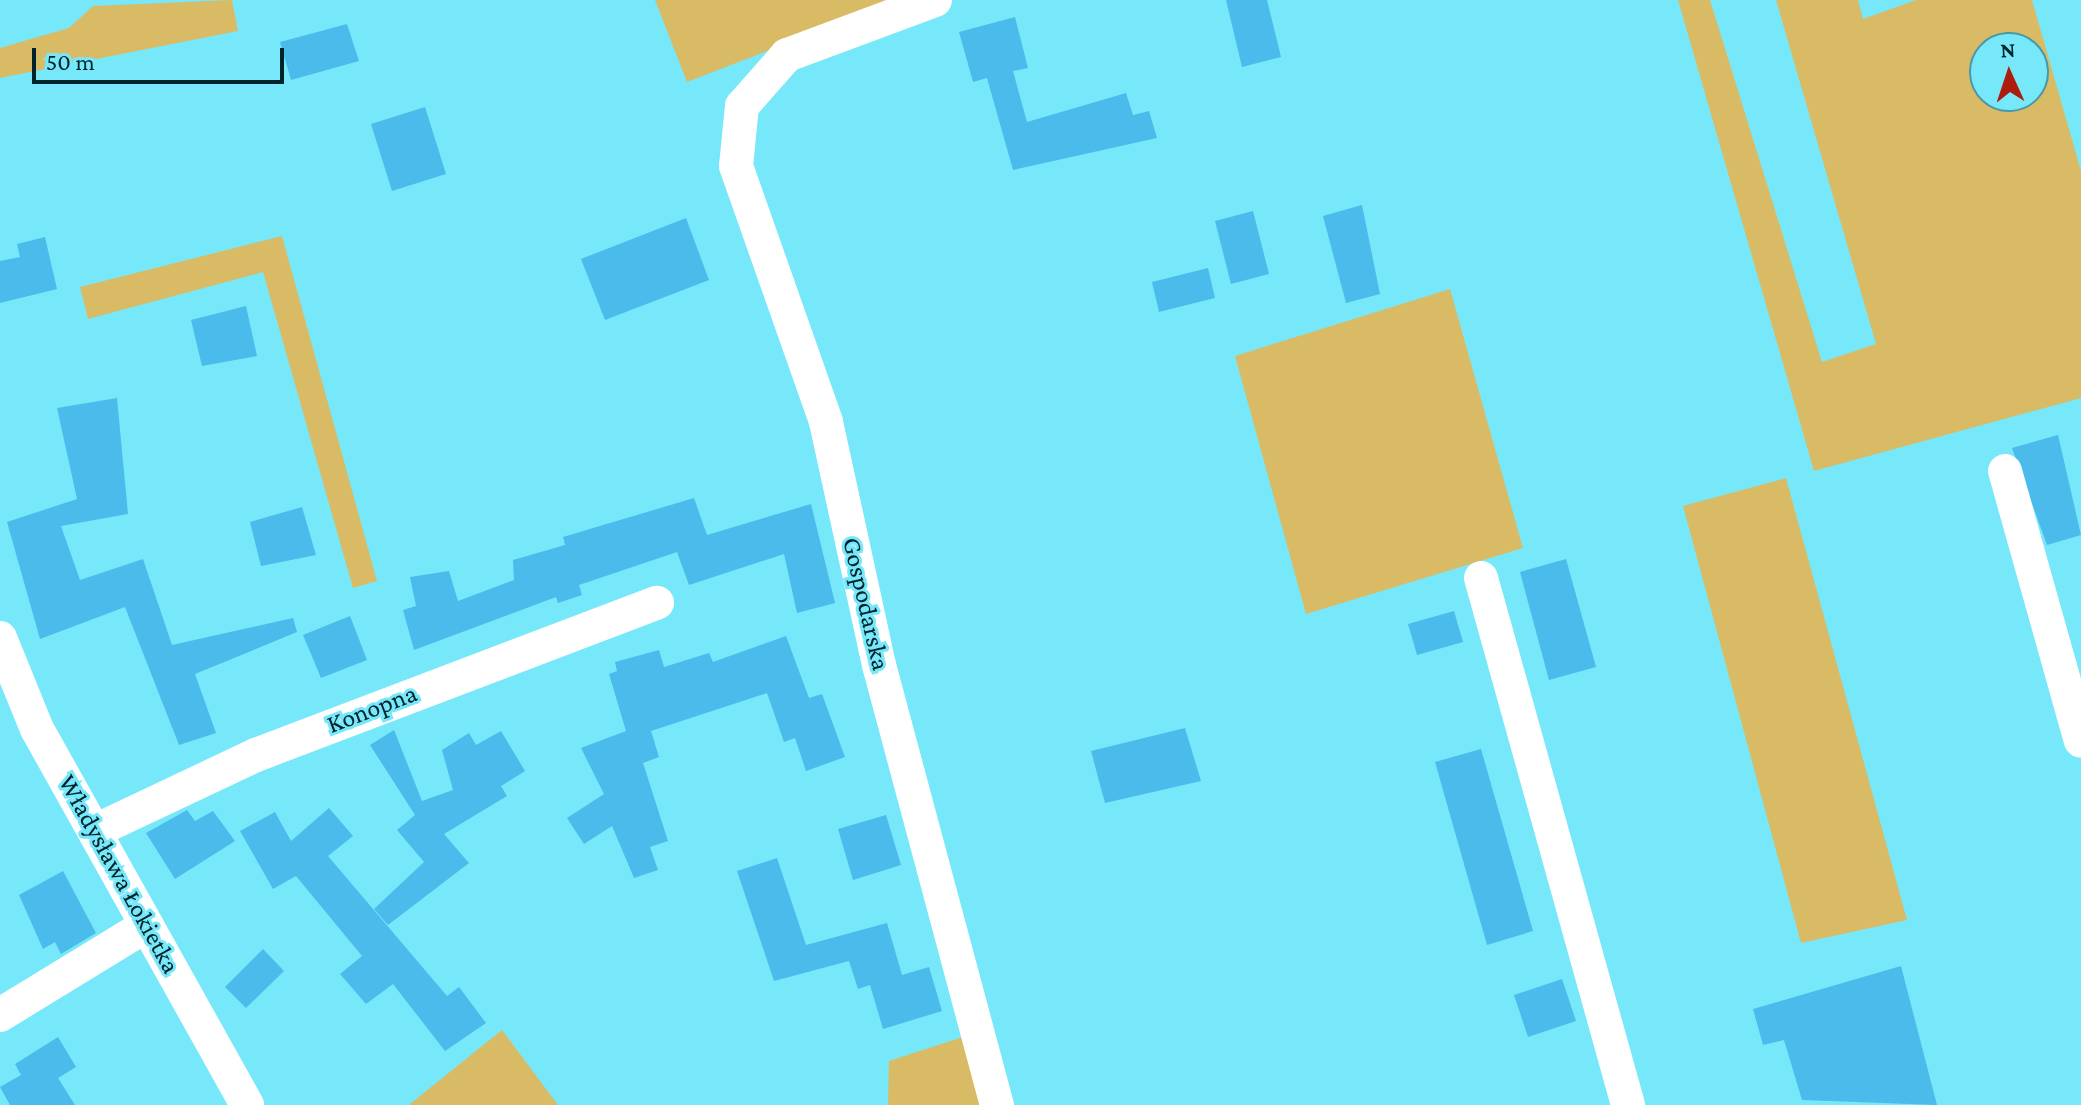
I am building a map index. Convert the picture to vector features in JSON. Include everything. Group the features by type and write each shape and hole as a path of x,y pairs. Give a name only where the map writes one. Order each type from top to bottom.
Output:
{"street":[{"name":"Gospodarska","path":"935,0 787,55 742,106 736,166 826,422 879,665 997,1105"},
{"path":"2005,471 2081,741"},
{"path":"1481,578 1628,1105"},
{"name":"Konopna","path":"95,831 256,755 657,603"},
{"name":"Władysława Łokietka","path":"0,638 37,729 247,1105"},
{"path":"0,1015 147,925"}],"shaded area":[{"path":"232,0 238,31 0,78 0,48 69,28 93,6"},
{"path":"655,0 890,0 891,3 687,82"},
{"path":"1678,0 1710,0 1822,362 1876,344 1776,0 1858,0 1863,19 1916,0 2032,0 2041,32 1969,32 1969,112 2049,112 2049,59 2081,171 2081,398 1814,471"},
{"path":"282,236 377,581 353,588 263,272 88,319 80,287"},
{"path":"1450,289 1523,548 1306,614 1235,356"},
{"path":"1786,478 1907,920 1801,943 1683,506"},
{"path":"502,1030 558,1105 410,1105 410,1104"},
{"path":"966,1036 988,1105 888,1105 889,1061"}],"building":[{"path":"1226,0 1267,0 1281,57 1242,67"},
{"path":"1015,17 1028,68 1013,71 1027,122 1126,93 1133,115 1149,111 1157,138 1013,170 987,78 973,82 959,32"},
{"path":"347,24 359,61 291,80 280,42"},
{"path":"425,107 446,174 392,191 371,124"},
{"path":"1362,205 1380,294 1346,303 1323,216"},
{"path":"1253,211 1269,274 1231,284 1215,221"},
{"path":"686,218 709,280 605,320 581,259"},
{"path":"45,237 57,289 0,303 0,261 20,257 17,244"},
{"path":"1208,268 1215,298 1159,312 1152,282"},
{"path":"246,306 257,356 202,366 191,320"},
{"path":"117,398 128,514 61,526 80,580 143,559 172,645 293,618 297,632 195,674 216,733 179,745 125,607 40,639 7,522 77,499 57,408"},
{"path":"2058,435 2081,535 2047,545 2012,448"},
{"path":"694,498 707,535 811,504 835,603 797,613 784,554 689,585 677,552 579,585 582,595 558,603 556,597 414,650 403,610 416,606 410,577 449,571 458,601 514,580 513,560 565,545 563,537"},
{"path":"302,507 316,555 261,566 250,522"},
{"path":"1566,559 1596,667 1549,680 1520,572"},
{"path":"1454,611 1463,642 1417,655 1408,624"},
{"path":"350,616 367,660 321,678 303,635"},
{"path":"786,636 809,698 822,694 845,757 806,771 795,738 784,742 767,693 651,731 659,757 643,763 668,841 650,847 658,870 634,878 612,826 584,844 567,818 604,794 581,748 626,731 609,674 617,671 615,662 659,650 664,667 709,653 713,662"},
{"path":"1185,728 1201,781 1105,803 1091,751"},
{"path":"394,730 422,801 453,790 442,750 469,733 476,745 501,731 525,771 501,786 507,796 444,834 469,863 388,925 374,909 424,862 397,830 415,815 370,745"},
{"path":"1481,749 1533,931 1487,945 1435,762"},
{"path":"329,808 353,836 328,856 447,996 459,987 486,1023 445,1051 393,984 366,1004 340,974 362,956 296,876 273,889 240,831 275,812 291,841"},
{"path":"187,810 195,821 213,811 235,841 175,879 146,833"},
{"path":"886,815 901,865 853,880 838,829"},
{"path":"777,858 806,945 887,923 902,975 929,967 942,1011 883,1029 870,985 858,989 849,961 774,981 737,871"},
{"path":"63,871 96,933 61,954 55,942 43,949 19,895"},
{"path":"263,949 284,971 246,1008 225,987"},
{"path":"1901,966 1937,1105 1802,1100 1784,1040 1763,1045 1753,1009"},
{"path":"1562,979 1576,1021 1528,1037 1514,995"},
{"path":"58,1037 76,1067 58,1078 75,1105 10,1105 0,1087 21,1075 15,1064"}]}
